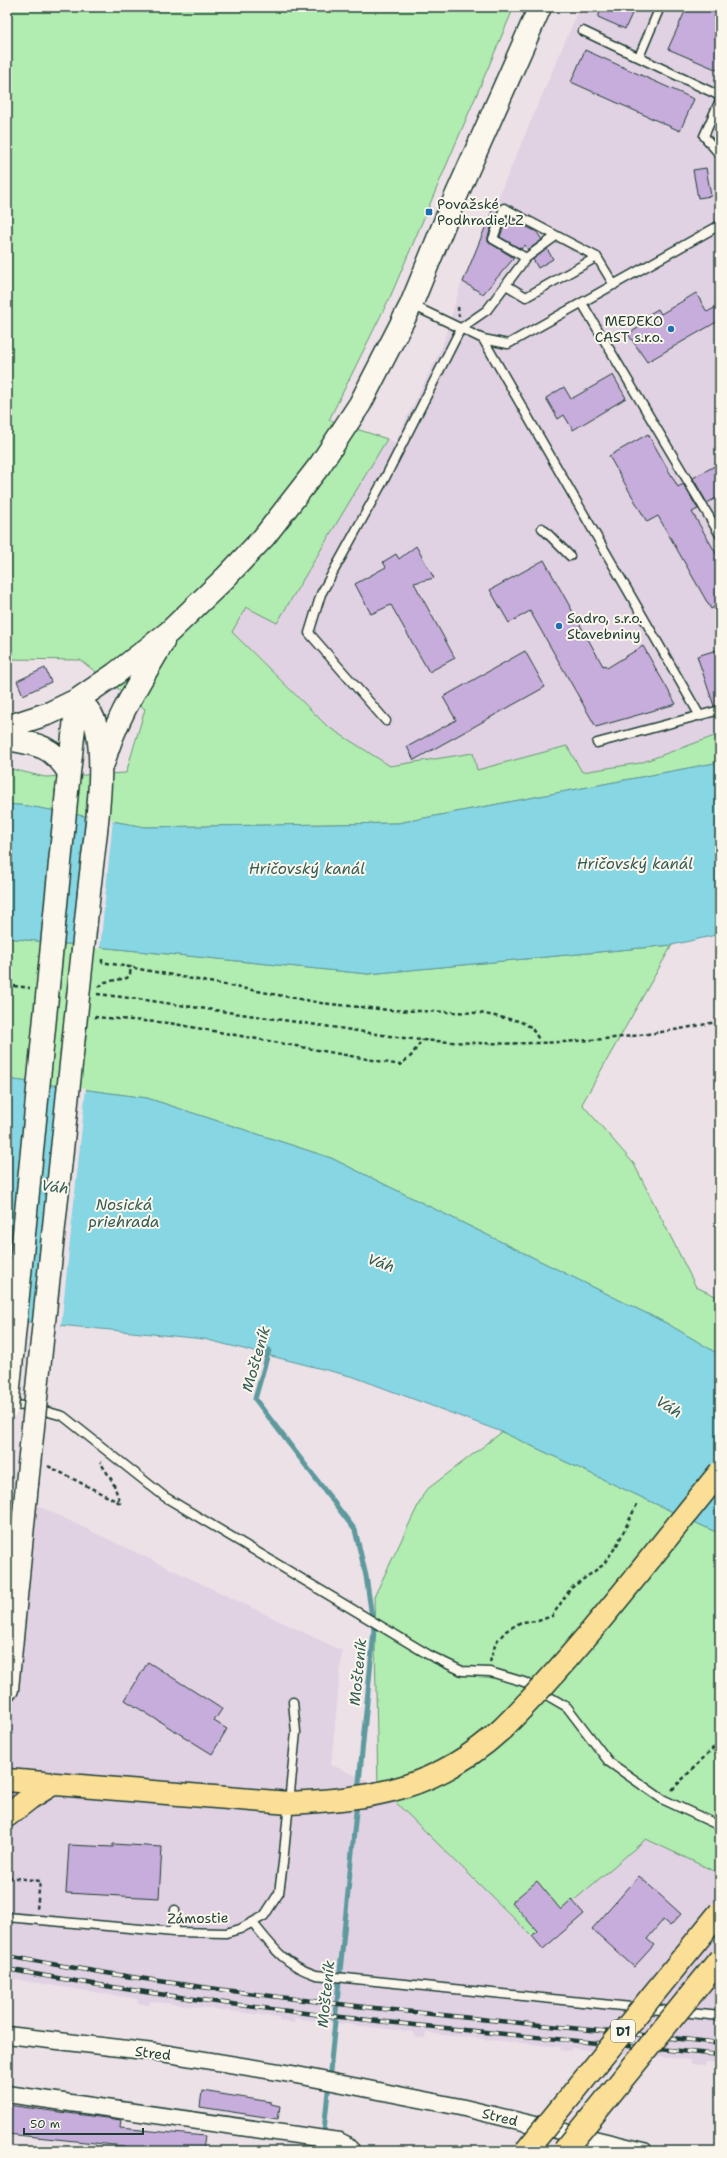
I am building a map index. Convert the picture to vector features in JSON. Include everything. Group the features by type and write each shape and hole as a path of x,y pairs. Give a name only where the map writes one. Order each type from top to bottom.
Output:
{"highway":[{"path":"7,1780 51,1785 289,1803 336,1800 379,1794 419,1782 448,1769 467,1758 502,1729 530,1701 559,1668 720,1472"},
{"path":"7,1816 30,1798 51,1785"},
{"name":"D1","path":"526,2151 720,1912"},
{"name":"D1","path":"564,2151 720,1959"}],"main road":[{"path":"7,727 50,713 76,700 115,674 169,632 225,578 264,537 316,470 360,404 411,305 458,190 540,7"},
{"path":"99,784 112,735 128,698 169,632"},
{"path":"7,1408 76,700"},
{"path":"7,1689 99,784 99,737 94,720 85,706 76,700"},
{"path":"7,739 31,743 48,750 60,759 68,782"}],"street":[{"name":"Stred","path":"7,2035 162,2053 297,2075 460,2107 644,2151"},
{"path":"7,2094 309,2137 346,2146"}],"lane":[{"path":"639,57 660,7"},
{"path":"583,31 720,96"},
{"path":"720,100 704,136 720,155"},
{"path":"526,258 493,238 504,208 597,257 614,284"},
{"path":"411,305 483,339 508,344 720,225"},
{"path":"386,721 309,633 321,594 386,476 461,328 487,310 526,258 556,236"},
{"path":"506,285 526,298 597,257"},
{"path":"582,303 720,535"},
{"path":"483,339 700,716"},
{"path":"542,528 570,556"},
{"path":"597,744 720,710"},
{"path":"7,1405 27,1406 63,1416 165,1497 429,1655 462,1671 490,1672 524,1682 567,1707 609,1762 662,1799 720,1826"},
{"name":"Zámostie","path":"7,1917 174,1932 226,1933 253,1923 264,1916 278,1893 296,1732 293,1702"},
{"path":"174,1932 176,1910"},
{"path":"253,1923 285,1960 300,1970 316,1975 720,2016"}],"path":[{"path":"102,955 102,962 130,966 321,1003 388,1010 480,1013 519,1021 531,1027 540,1042"},
{"path":"97,994 99,985 105,982 127,978 130,974 130,966"},
{"path":"7,986 37,988"},
{"path":"89,994 138,999 422,1040 540,1042 636,1035 686,1028 720,1021"},
{"path":"89,1017 169,1024 400,1065 411,1056 422,1040"},
{"path":"44,1463 120,1503 113,1482 95,1454 94,1441"},
{"path":"490,1672 490,1658 496,1642 506,1631 521,1622 538,1621 552,1616 571,1588 603,1565 617,1545 638,1502"},
{"path":"662,1799 720,1741"},
{"path":"8,1877 40,1881 36,1910"}],"shaded area":[{"path":"580,7 720,7 720,734 640,763 582,772 567,746 477,770 473,753 390,766 327,726 232,632 246,607 277,622 387,439 395,442 442,347 461,284"},
{"path":"7,1491 342,1651 331,1765 378,1785 572,1900 646,1839 720,1874 720,2063 706,2062 705,2065 691,2064 691,2060 571,2048 570,2051 560,2050 560,2047 426,2033 425,2038 414,2037 414,2032 294,2018 294,2023 279,2021 279,2017 150,2001 149,2005 137,2003 138,1999 7,1978"}],"green space":[{"path":"7,7 514,7 391,295 329,420 387,439 277,623 246,607 232,632 327,726 390,766 473,753 477,770 567,746 582,772 640,763 720,734 720,762 398,823 145,827 28,806 7,804 7,768 45,777 126,773 145,709 80,660 7,659"},
{"path":"7,938 368,974 672,945 582,1104 634,1164 696,1287 720,1298 720,1355 668,1324 331,1158 147,1098 7,1079"},
{"path":"502,1432 720,1534 720,1874 646,1839 532,1936 378,1785 374,1597 425,1491"}],"water":[{"name":"Hričovský kanál","path":"720,762 720,934 672,945 368,974 7,938 7,804 28,806 145,827 398,823"},
{"path":"7,1079 147,1098 331,1158 668,1324 720,1355 720,1534 502,1432 354,1377 204,1339 7,1320"}],"pier":[{"path":"86,814 113,819 100,949 72,946"},
{"path":"58,1084 86,1088 61,1327 34,1325"}],"building":[{"path":"602,7 635,7 625,29 598,17"},
{"path":"687,7 720,7 720,71 668,49"},
{"path":"585,50 694,99 680,131 571,82"},
{"path":"706,168 711,196 698,198 693,170"},
{"path":"492,211 496,213 488,237 488,242 514,258 483,294 463,282"},
{"path":"507,217 537,232 542,240 528,250 525,245 521,249 500,237"},
{"path":"547,249 553,259 538,268 533,259"},
{"name":"MEDEKO CAST s.r.o.","path":"696,293 707,312 720,305 720,320 647,362 628,334 648,322 644,317 658,309 661,314"},
{"path":"613,375 626,398 573,430 564,415 558,419 546,398 564,387 571,399"},
{"path":"648,434 678,487 683,484 698,509 692,512 720,560 720,604 711,609 658,516 647,522 609,456"},
{"path":"720,463 720,496 707,503 693,478"},
{"path":"416,546 434,578 414,583 455,658 429,672 391,605 371,614 355,584 386,567 383,562 396,554 399,559"},
{"path":"544,560 603,666 605,665 607,668 643,646 676,704 596,727 530,611 509,623 490,590"},
{"path":"720,649 720,705 714,706 697,656"},
{"path":"525,651 545,687 414,760 407,747 456,720 443,697"},
{"path":"45,668 51,682 23,695 17,681"},
{"path":"148,1662 222,1709 214,1721 227,1729 212,1754 125,1700"},
{"path":"113,1844 162,1847 159,1898 66,1893 69,1845 113,1847"},
{"path":"639,1876 681,1914 670,1926 663,1920 647,1939 654,1945 634,1967 592,1929"},
{"path":"537,1881 561,1910 572,1900 584,1914 543,1949 532,1936 537,1931 512,1902"},
{"path":"202,2091 271,2102 271,2104 280,2106 278,2119 200,2107"},
{"path":"7,2105 121,2120 120,2128 205,2136 203,2151 124,2151 124,2146 7,2134"}],"waterway":[{"name":"Mošteník","path":"269,1350 255,1399 355,1530 366,1576 374,1631 358,1792"},
{"name":"Mošteník","path":"322,2151 357,1802"}],"railway":[{"path":"7,1956 184,1985 363,2007 720,2043"},
{"path":"7,1969 184,1998 362,2020 720,2055"}],"place":[{"name":"Považské Podhradie,LZ","path":"429,212"},
{"name":"MEDEKO CAST s.r.o.","path":"671,329"},
{"name":"Sadro, s.r.o. Stavebniny","path":"559,626"}],"water label":[{"name":"Váh","path":"55,1187"},
{"name":"Nosická priehrada","path":"124,1214"},
{"name":"Váh","path":"381,1263"},
{"name":"Váh","path":"669,1407"}]}
